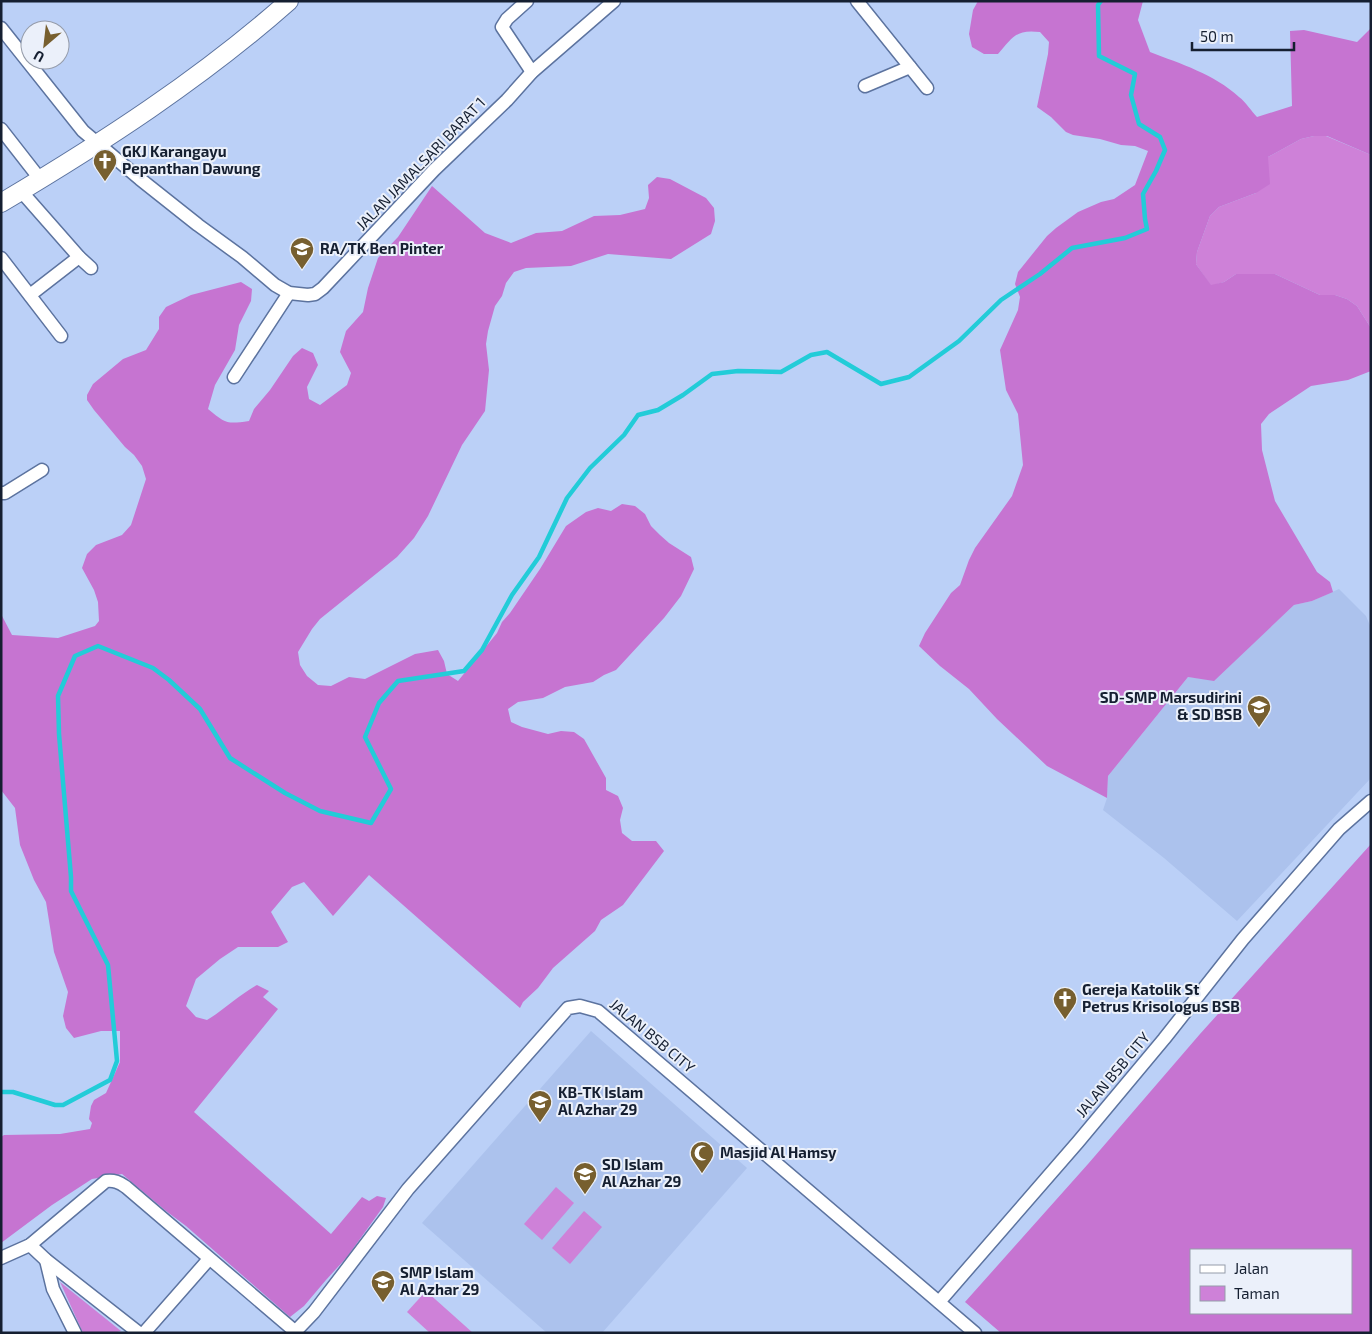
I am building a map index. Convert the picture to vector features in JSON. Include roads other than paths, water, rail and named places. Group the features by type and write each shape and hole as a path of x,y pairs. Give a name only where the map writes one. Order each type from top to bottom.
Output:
{"main road":[{"path":"1,203 171,95 214,63 289,1"}],"street":[{"path":"527,1 506,18 502,27 532,72"},
{"name":"JALAN JAMALSARI BARAT 1","path":"289,293 308,295 314,294 323,288 434,170 507,100 532,72 614,1"},
{"path":"858,1 927,88"},
{"path":"1,28 83,131 198,225 242,257 275,285 289,293 234,377"},
{"path":"865,86 910,67"},
{"path":"1,128 40,179"},
{"path":"21,191 91,268"},
{"path":"30,295 79,257"},
{"path":"1,258 61,336"},
{"path":"1,493 5,493 42,470"},
{"name":"JALAN BSB CITY","path":"939,1302 1152,1054 1243,938 1339,829 1371,801"},
{"name":"JALAN BSB CITY","path":"295,1332 314,1312 408,1189 568,1008 580,1006 598,1011 975,1333"},
{"path":"1,1258 30,1245 106,1181 113,1180 126,1187 295,1332"},
{"path":"30,1245 46,1260 139,1333"},
{"path":"144,1333 209,1259"},
{"path":"46,1260 53,1289 75,1333"}],"waterway":[{"path":"1,1092 13,1092 55,1105 63,1105 110,1080 117,1061 108,965 71,891 59,734 58,696 75,656 98,646 153,668 200,709 230,758 285,793 320,811 371,823 391,789 365,737 379,703 398,681 464,671 482,650 512,595 539,557 567,498 590,468 624,435 638,415 658,410 712,374 738,371 781,372 811,355 827,352 881,384 909,377 959,341 1001,300 1040,274 1072,248 1125,238 1147,229 1143,194 1165,150 1160,137 1139,124 1131,95 1135,74 1099,56 1098,5 1101,1"}],"place":[{"name":"GKJ Karangayu Pepanthan Dawung","path":"105,182"},
{"name":"RA/TK Ben Pinter","path":"302,270"},
{"name":"SD-SMP Marsudirini & SD BSB","path":"1259,728"},
{"name":"Gereja Katolik St Petrus Krisologus BSB","path":"1065,1020"},
{"name":"KB-TK Islam Al Azhar 29","path":"540,1123"},
{"name":"Masjid Al Hamsy","path":"702,1174"},
{"name":"SD Islam Al Azhar 29","path":"585,1195"},
{"name":"SMP Islam Al Azhar 29","path":"383,1303"}]}
